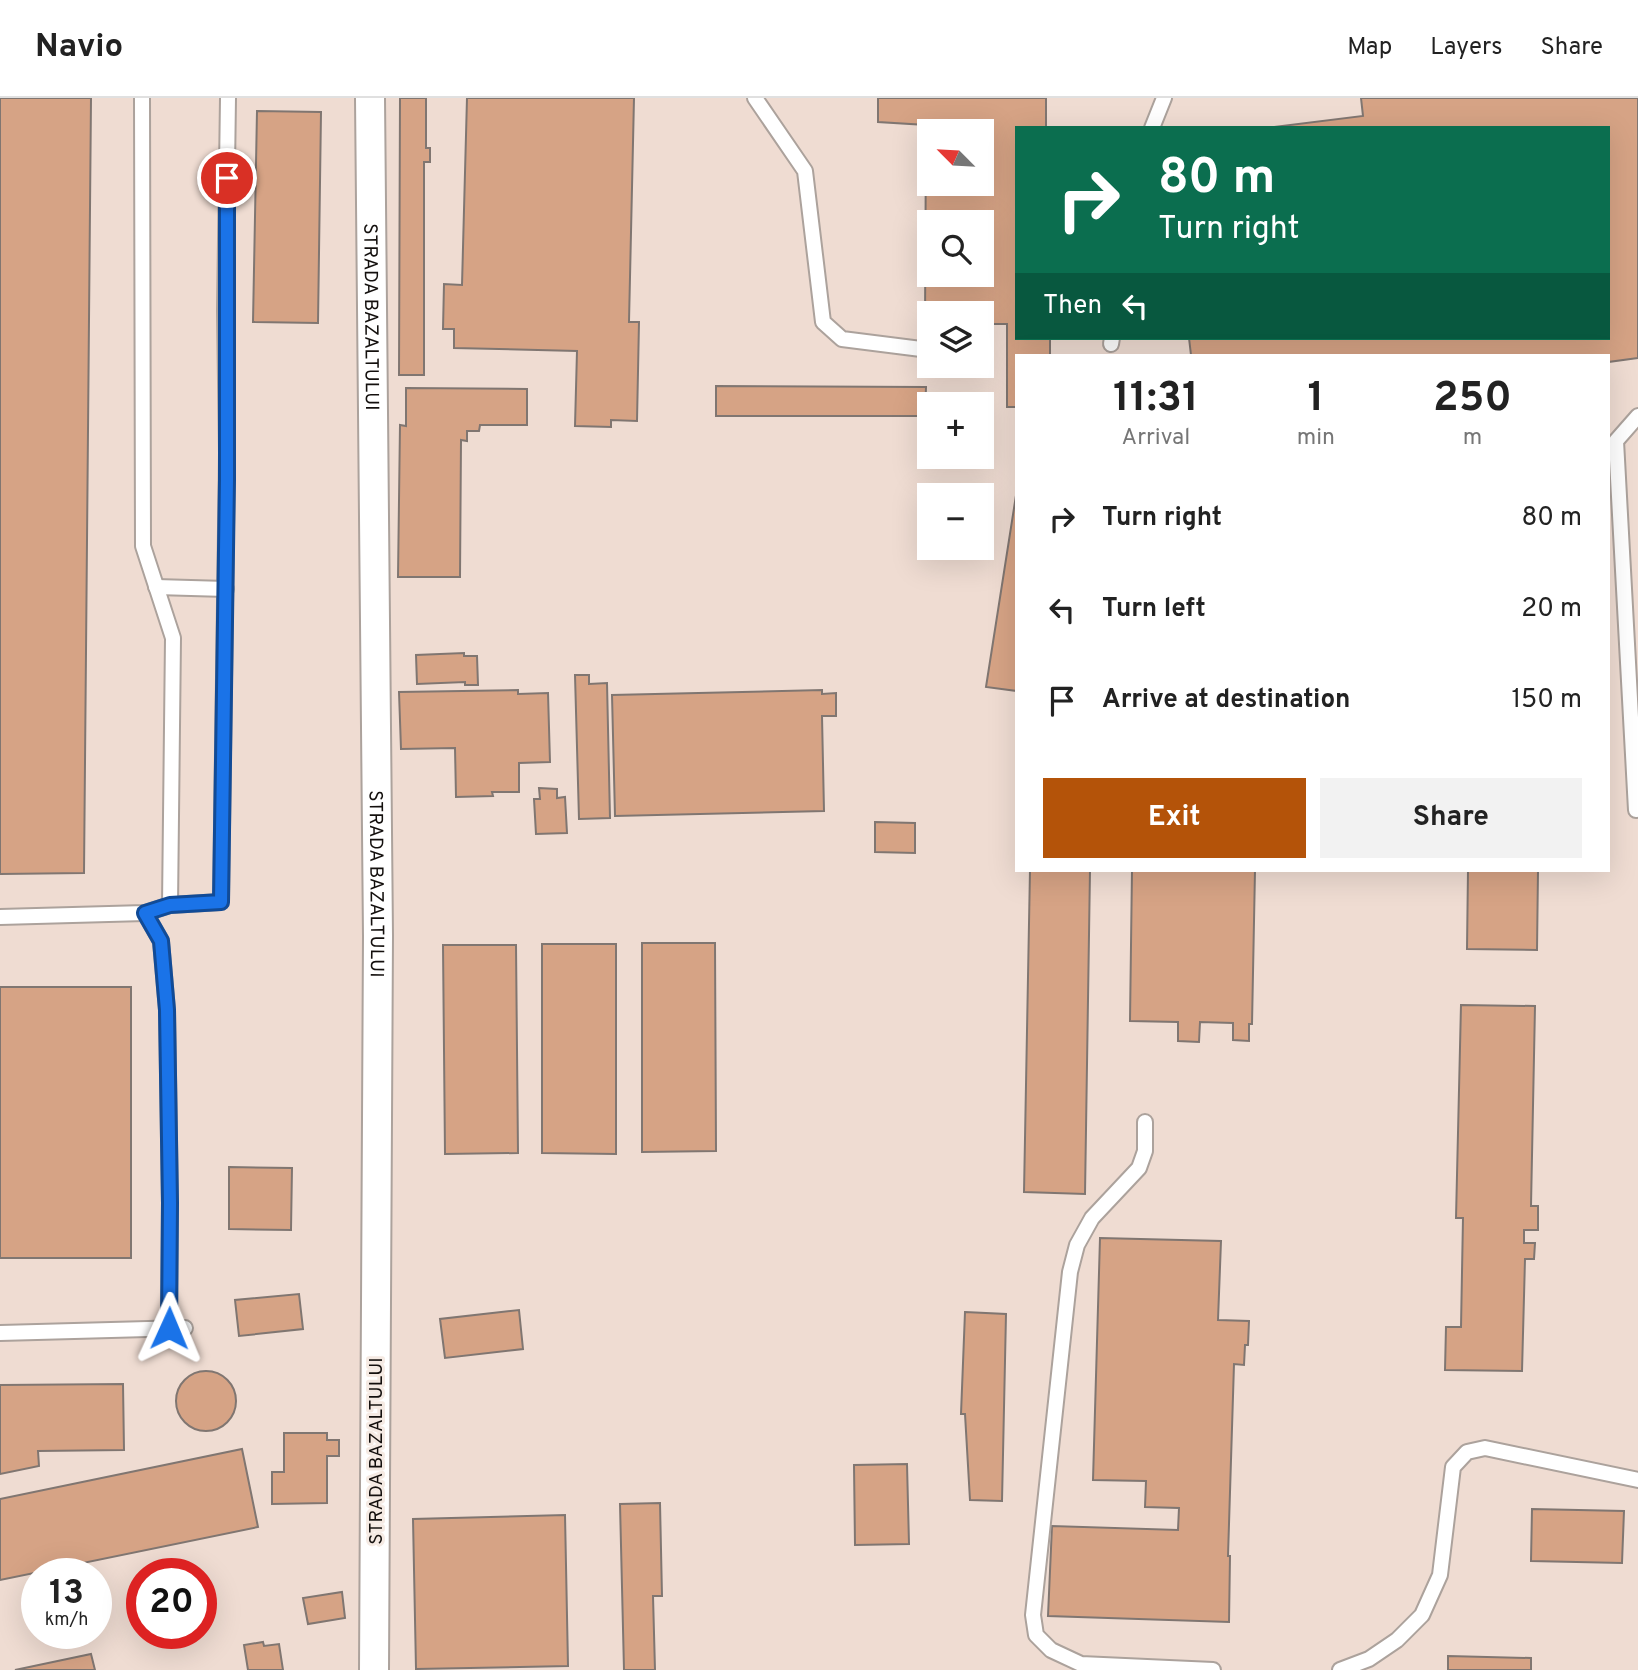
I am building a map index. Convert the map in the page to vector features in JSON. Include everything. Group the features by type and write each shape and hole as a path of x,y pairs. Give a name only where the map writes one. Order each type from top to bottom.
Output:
{"street":[{"name":"STRADA BAZALTULUI","path":"370,98 378,936 374,1670"}],"lane":[{"path":"142,98 143,547 173,638 170,905"},
{"path":"0,917 145,913 170,905 221,902 226,589 228,98"},
{"path":"755,98 805,171 823,322 842,339 917,348"},
{"path":"1153,126 1164,98"},
{"path":"1636,810 1616,442 1638,416"},
{"path":"156,587 226,589"},
{"path":"145,913 161,941 167,1010 169,1328"},
{"path":"1145,1122 1145,1151 1139,1168 1092,1218 1077,1245 1070,1272 1033,1615 1037,1635 1051,1650 1081,1664 1213,1670"},
{"path":"0,1333 185,1328"},
{"path":"1340,1670 1378,1653 1397,1640 1422,1615 1440,1575 1453,1467 1467,1452 1485,1448 1638,1480"}],"shaded area":[{"path":"0,98 1638,98 1638,1670 0,1670"}],"building":[{"path":"0,98 91,98 84,873 0,874"},
{"path":"400,98 426,98 426,148 430,148 430,162 424,162 424,375 399,375"},
{"path":"467,98 634,98 629,322 639,322 637,421 611,420 611,427 575,426 577,351 454,348 454,329 443,329 444,284 462,285"},
{"path":"878,98 1046,98 1046,126 1015,126 1015,340 1050,340 1050,354 1015,354 1015,407 1007,407 1007,324 994,324 994,301 925,301 925,287 994,287 994,210 926,210 926,196 994,196 994,119 917,119 917,124 878,122"},
{"path":"1361,98 1638,98 1638,358 1610,362 1610,354 1191,354 1189,340 1610,340 1610,126 1281,126 1363,116"},
{"path":"257,111 321,112 318,323 253,322"},
{"path":"716,386 926,387 926,392 917,392 917,416 716,416"},
{"path":"406,388 527,389 527,425 480,425 479,431 467,431 467,441 461,440 460,577 398,577 400,425 406,426"},
{"path":"1015,502 1015,691 986,687"},
{"path":"464,653 464,656 477,656 478,685 465,685 465,682 417,684 416,655"},
{"path":"575,675 589,675 589,684 607,683 610,818 579,819"},
{"path":"518,690 518,694 548,693 550,762 519,763 519,792 492,792 493,796 456,797 455,748 401,749 399,692"},
{"path":"822,690 822,694 836,693 836,716 822,716 824,811 615,816 612,695"},
{"path":"539,788 557,789 557,798 565,797 567,833 536,834 534,799 540,799"},
{"path":"875,822 915,823 915,853 875,852"},
{"path":"1030,872 1090,872 1085,1194 1024,1192"},
{"path":"1132,872 1255,872 1252,1024 1249,1024 1249,1041 1233,1040 1233,1023 1200,1022 1199,1042 1178,1041 1178,1022 1130,1021"},
{"path":"1468,872 1538,872 1537,950 1467,949"},
{"path":"642,943 715,943 716,1151 642,1152"},
{"path":"542,944 616,944 616,1154 542,1153"},
{"path":"443,945 516,945 518,1153 445,1154"},
{"path":"0,987 131,987 131,1258 0,1258"},
{"path":"1461,1005 1535,1006 1531,1206 1538,1206 1538,1230 1524,1230 1524,1243 1535,1243 1534,1259 1525,1259 1522,1371 1445,1370 1446,1327 1461,1327 1463,1218 1456,1218"},
{"path":"229,1167 292,1168 291,1230 229,1229"},
{"path":"1100,1238 1221,1241 1218,1320 1249,1321 1244,1365 1234,1364 1228,1556 1229,1622 1048,1616 1052,1526 1178,1530 1179,1508 1145,1507 1146,1481 1093,1480"},
{"path":"299,1294 303,1329 239,1336 235,1300"},
{"path":"519,1310 523,1349 445,1358 440,1319"},
{"path":"965,1312 1006,1314 1002,1501 970,1500 965,1414 961,1414"},
{"path":"200,1371 212,1371 231,1384 236,1401 234,1413 223,1426 212,1431 200,1431 181,1418 176,1407 176,1395 189,1376"},
{"path":"123,1384 124,1450 38,1451 39,1466 0,1474 0,1385"},
{"path":"284,1433 327,1433 327,1440 339,1440 339,1456 327,1456 327,1503 272,1504 272,1472 284,1472"},
{"path":"242,1449 258,1527 107,1558 21,1558 21,1576 0,1580 0,1499"},
{"path":"907,1464 909,1544 855,1545 854,1465"},
{"path":"660,1503 662,1596 653,1596 655,1670 624,1670 620,1504"},
{"path":"1532,1509 1624,1511 1622,1563 1531,1561"},
{"path":"565,1515 568,1666 416,1669 413,1519"},
{"path":"342,1592 345,1618 308,1624 303,1598"},
{"path":"263,1642 264,1646 279,1644 283,1670 248,1670 244,1645"},
{"path":"91,1654 95,1670 15,1670"},
{"path":"1448,1656 1531,1658 1531,1670 1448,1670"}],"route":[{"path":"169,1328 167,1010 161,941 145,913 170,905 221,902 227,480 227,178"}]}
